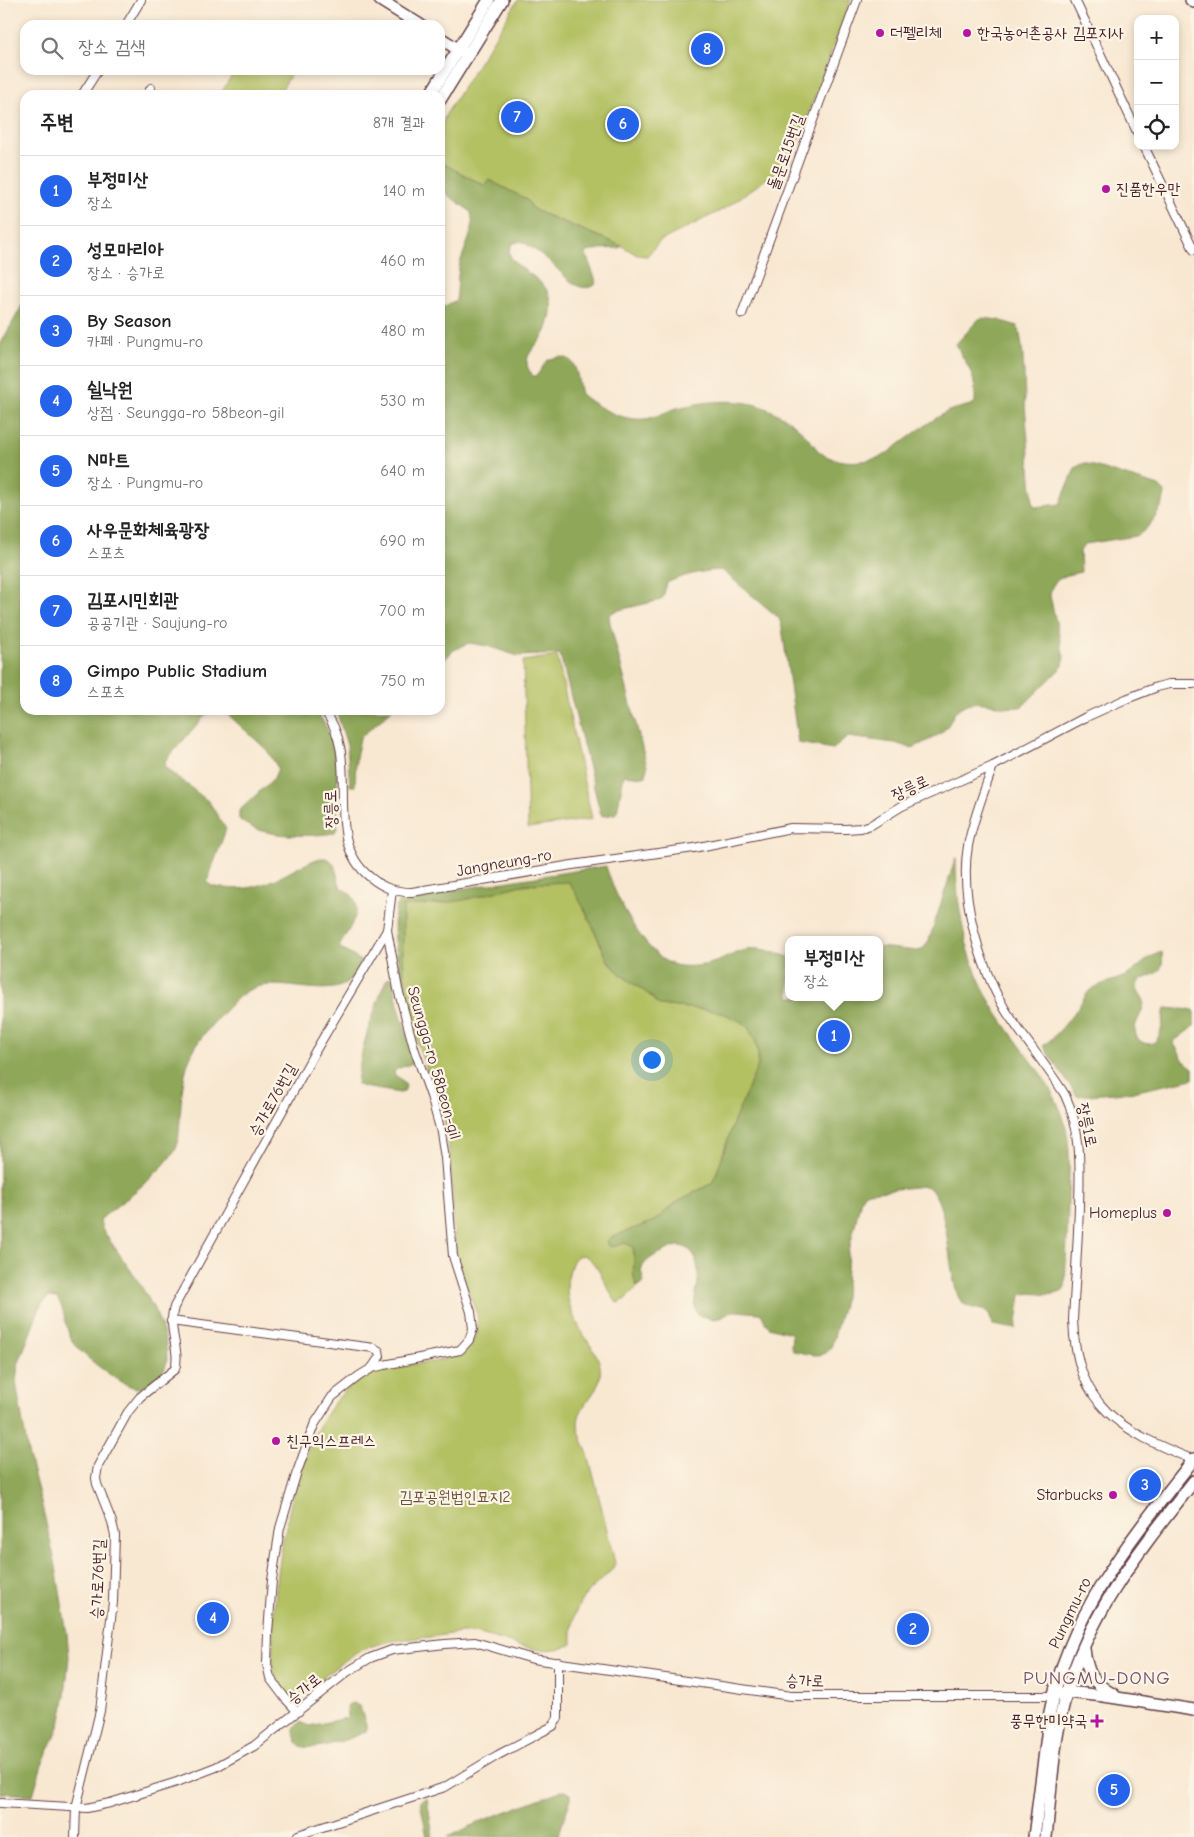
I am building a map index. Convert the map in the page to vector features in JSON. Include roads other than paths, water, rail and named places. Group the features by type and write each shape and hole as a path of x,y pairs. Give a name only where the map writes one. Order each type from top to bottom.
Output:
{"street":[{"path":"129,20 141,0"},
{"path":"380,0 412,20"},
{"path":"445,90 489,0"},
{"path":"434,90 502,0"},
{"name":"돌문로15번길","path":"742,314 857,0"},
{"path":"1076,0 1134,125"},
{"path":"445,41 463,52"},
{"path":"85,90 95,75"},
{"path":"1146,150 1194,250"},
{"path":"993,766 1086,717 1146,690 1170,684 1194,684"},
{"name":"장릉로","path":"327,715 337,732 342,753 346,844 356,863 364,872 392,890"},
{"name":"Jangneung-ro","path":"392,890 412,892 430,890 572,865 694,848 791,828 861,828 871,825 902,806 993,766"},
{"name":"장릉1로","path":"993,766 968,846 966,873 970,909 978,946 997,994 1065,1095 1072,1110 1077,1129 1080,1161 1073,1320 1079,1363 1098,1403 1123,1426 1141,1438 1194,1460"},
{"name":"승가로76번길","path":"76,1808 100,1711 113,1602 115,1535 97,1484 96,1472 114,1436 133,1405 175,1369 176,1360 170,1321 174,1306 316,1050 387,930 392,890"},
{"name":"Seungga-ro 58beon-gil","path":"298,1712 274,1685 270,1678 268,1664 271,1592 280,1528 308,1438 320,1414 340,1389 372,1368 460,1350 469,1340 473,1328 471,1312 453,1256 441,1132 414,1048 398,989 387,930"},
{"path":"170,1321 374,1348 379,1351 380,1356 372,1368"},
{"name":"Pungmu-ro","path":"1034,1837 1053,1696 1069,1649 1101,1584 1149,1516 1194,1460"},
{"name":"Pungmu-ro","path":"1046,1837 1058,1738 1066,1695 1084,1647 1104,1603 1119,1580 1194,1482"},
{"name":"승가로","path":"0,1802 76,1808 110,1803 216,1767 254,1746 357,1665 380,1653 392,1650 445,1644 474,1642 524,1657 791,1696 1053,1696"},
{"path":"1084,1647 1090,1676 1100,1687 1120,1698"},
{"path":"298,1835 445,1787 498,1755 553,1726 558,1718 558,1662"},
{"path":"1066,1695 1194,1716"},
{"path":"1053,1696 1120,1698 1194,1710"},
{"path":"75,1837 76,1808"}],"place":[{"name":"더펠리체","path":"880,33"},
{"name":"한국농어촌공사 김포지사","path":"967,33"},
{"name":"Gimpo Public Stadium","path":"707,49"},
{"name":"김포시민회관","path":"517,117"},
{"name":"사우문화체육광장","path":"623,124"},
{"name":"진품한우만","path":"1106,189"},
{"name":"부정미산","path":"834,1036"},
{"name":"Homeplus","path":"1167,1213"},
{"name":"친구익스프레스","path":"276,1441"},
{"name":"By Season","path":"1145,1485"},
{"name":"Starbucks","path":"1113,1495"},
{"name":"쉴낙원","path":"213,1618"},
{"name":"성모마리아","path":"913,1629"},
{"name":"풍무한미약국","path":"1097,1721"},
{"name":"N마트","path":"1114,1790"}],"district":[{"name":"PUNGMU-DONG","path":"1097,1678"}],"park label":[{"name":"김포공원법인묘지2","path":"455,1497"}]}
